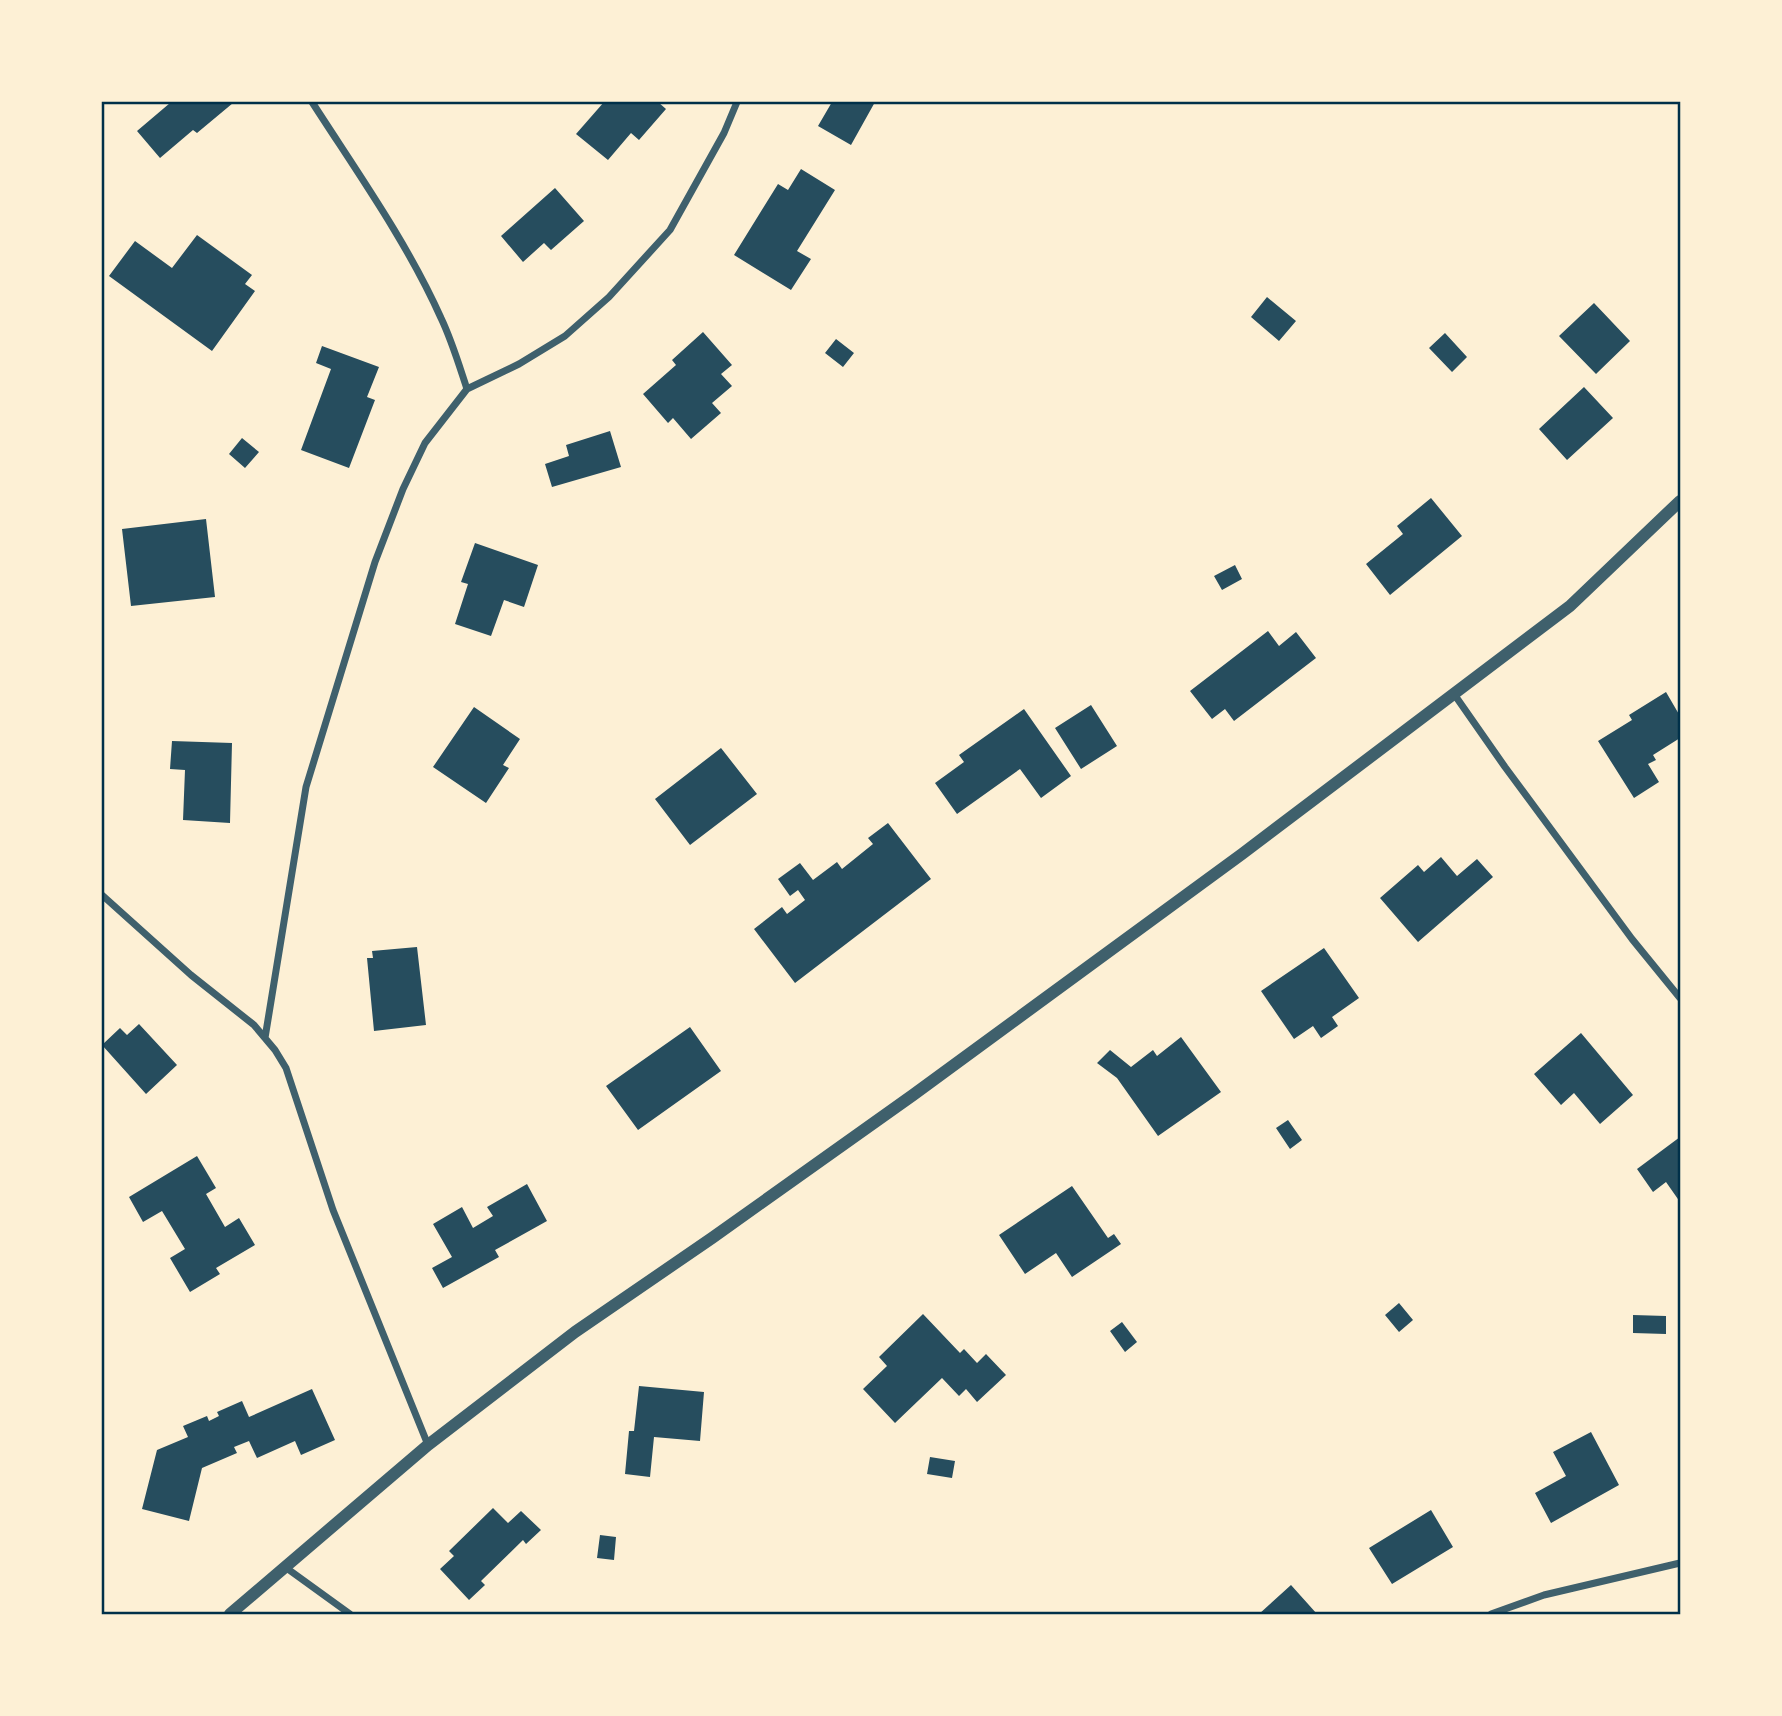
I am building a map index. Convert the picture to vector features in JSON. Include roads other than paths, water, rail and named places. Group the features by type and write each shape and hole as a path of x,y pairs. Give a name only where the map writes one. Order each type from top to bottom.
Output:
{"street":[{"path":"312,102 425,286 454,350 467,389"},
{"path":"265,1038 306,787 375,562 403,489 425,443 467,389 519,364 565,336 609,297 670,230 724,133 737,102"},
{"path":"230,1615 428,1445 575,1332 913,1095 1242,854 1570,606 1681,501"},
{"path":"1454,694 1505,768 1633,939 1681,998"},
{"path":"102,895 191,975 254,1025 286,1068 333,1210 428,1445"},
{"path":"1492,1615 1544,1595 1681,1563"},
{"path":"285,1567 350,1615"}]}
